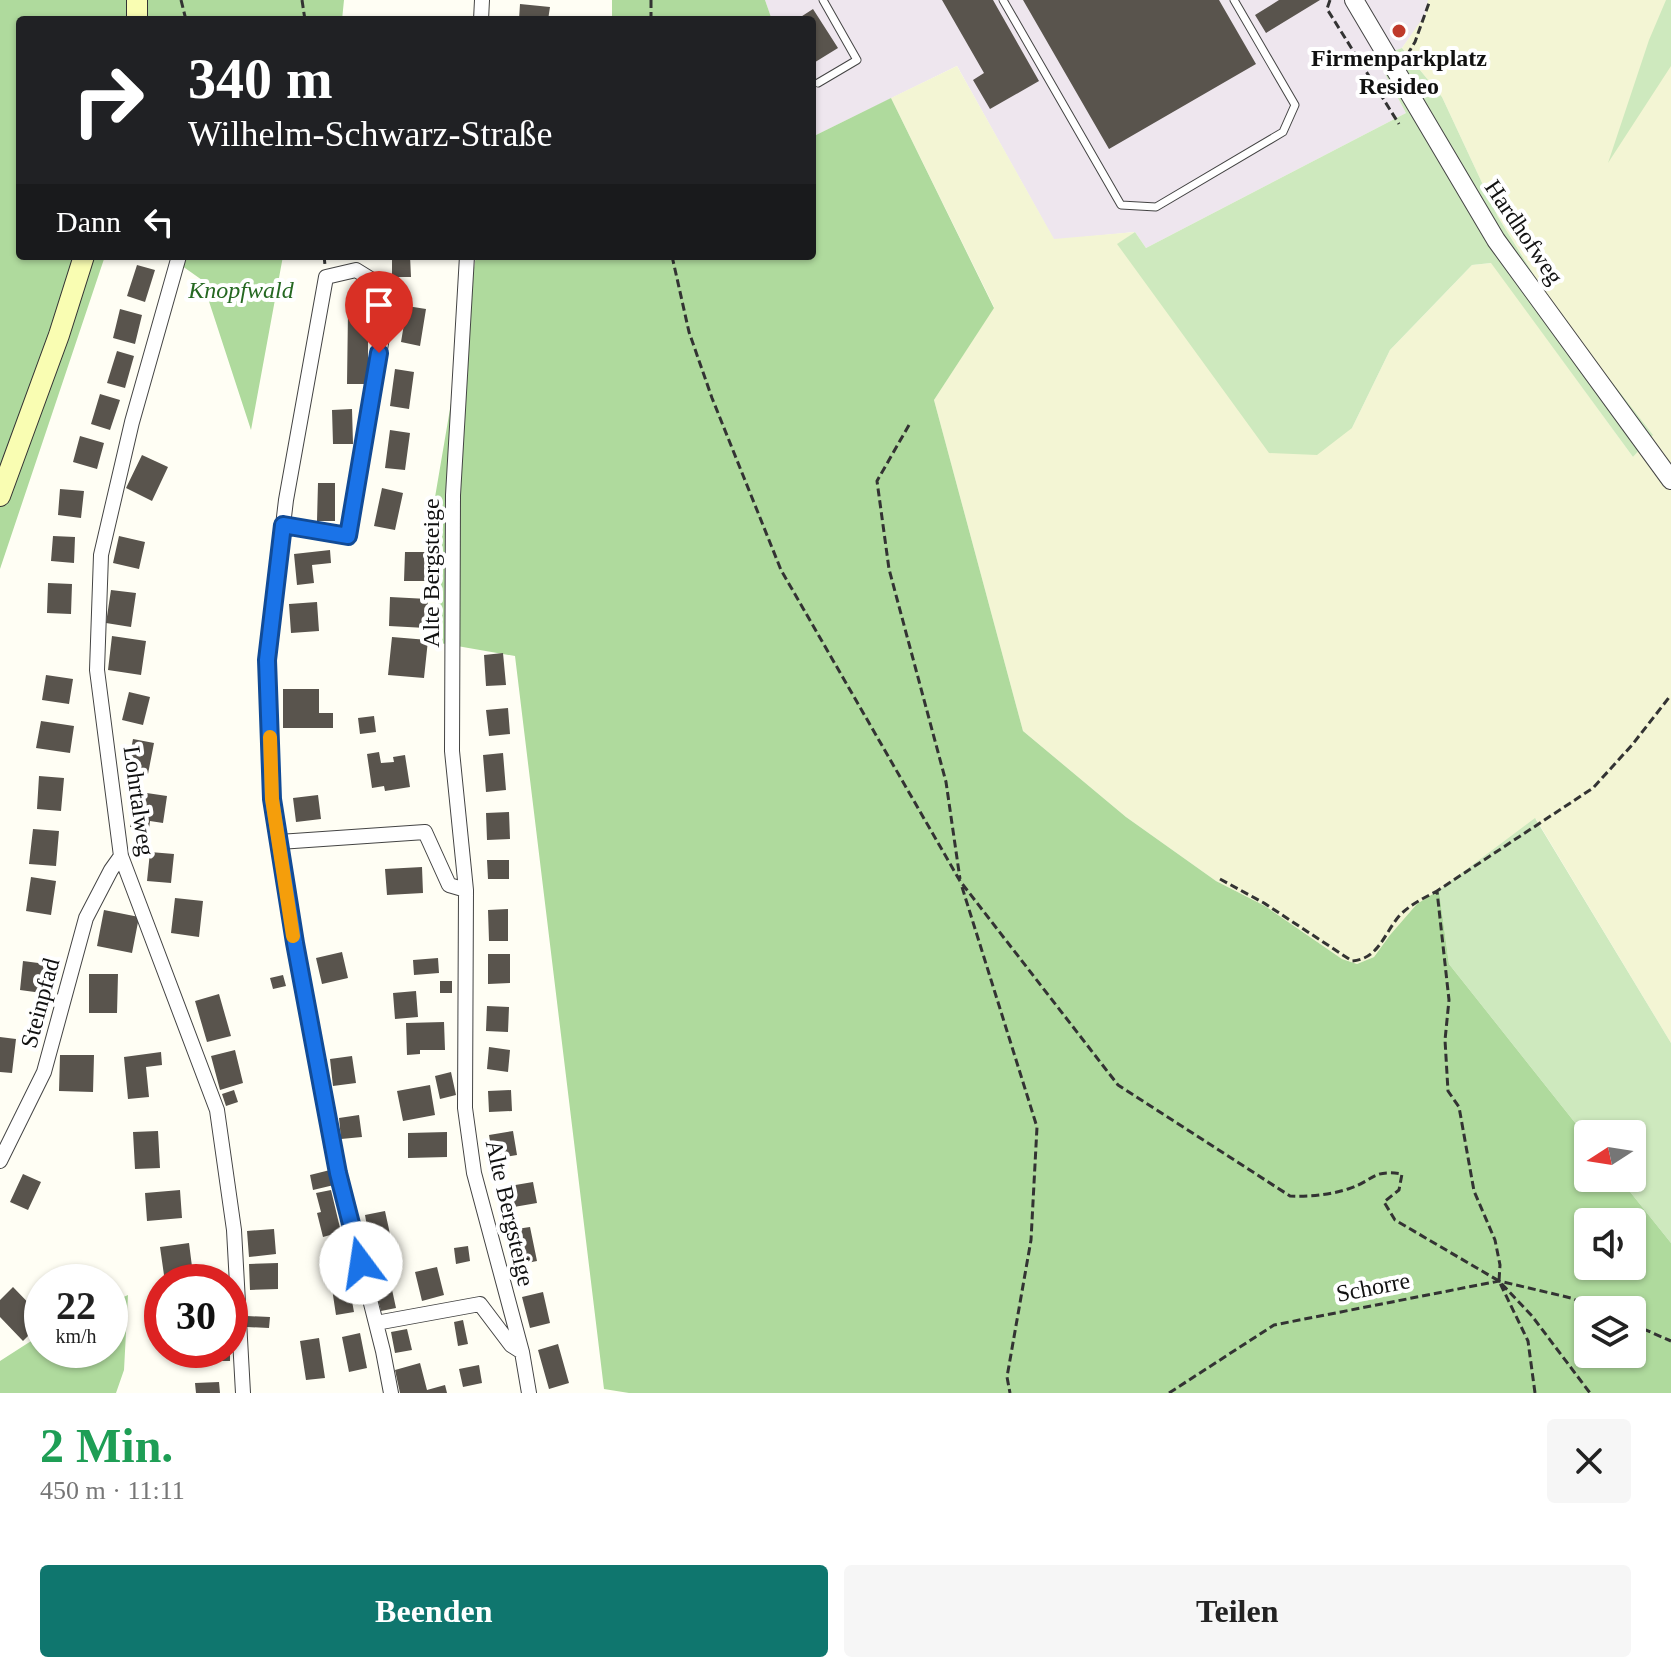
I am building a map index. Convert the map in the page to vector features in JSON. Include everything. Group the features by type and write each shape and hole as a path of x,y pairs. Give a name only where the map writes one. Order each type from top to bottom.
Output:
{"main road":[{"path":"0,496 59,335 83,260"}],"street":[{"name":"Hardhofweg","path":"1354,0 1496,240 1671,480"},
{"name":"Lohrtalweg","path":"178,260 132,422 101,555 97,670 121,856 217,1110 234,1230 243,1393"},
{"name":"Alte Bergsteige","path":"467,260 453,495 452,706 452,751 466,890 465,1108 474,1173 522,1352 529,1393"},
{"path":"283,525 348,536 390,291 357,263 326,277 283,525 267,660 272,799 295,943 338,1173 391,1393"},
{"path":"279,842 425,832 449,885 466,890"},
{"name":"Steinpfad","path":"0,1161 44,1072 86,918 121,856"},
{"name":"Alte Bergsteige","path":"376,1323 480,1304 511,1345 522,1352"}],"lane":[{"path":"818,83 857,60 823,0"},
{"path":"1003,0 1121,205 1156,207 1283,132 1295,105 1234,0"}],"path":[{"path":"1330,0 1327,9 1399,124"},
{"path":"1397,72 1415,42 1430,0"},
{"path":"673,260 693,345 781,570 960,881 1118,1085 1290,1196 1309,1197 1350,1189 1384,1171 1402,1174 1399,1190 1384,1202 1395,1220 1499,1281 1532,1316 1590,1393"},
{"path":"909,425 877,481 889,569 946,782 960,881 1037,1127 1031,1240 1007,1377 1010,1393"},
{"path":"1220,879 1264,903 1352,961 1373,955 1402,914 1416,902 1593,788 1671,695"},
{"path":"1437,891 1449,1000 1445,1040 1448,1091 1459,1107 1474,1191 1495,1240 1500,1265 1499,1281 1528,1341 1535,1393"},
{"name":"Schorre","path":"1169,1393 1274,1325 1499,1281 1574,1299"},
{"path":"1646,1330 1671,1341"}],"shaded area":[{"path":"765,0 1428,0 1426,15 1402,48 1376,57 1406,113 1146,248 1135,232 1054,240 957,66 816,135 816,16 771,16"}],"green space":[{"path":"0,0 344,0 342,16 16,16 16,260 104,260 0,569"},
{"path":"612,0 765,0 771,16 612,16"},
{"path":"1428,0 1671,0 1671,1043 1536,819 1418,904 1374,957 1357,964 1342,959 1265,906 1216,881 1126,817 1023,731 934,400 994,307 891,98 957,66 1054,239 1135,232 1118,244 1352,428 1390,350 1472,265 1492,263 1633,457 1652,435 1555,309 1498,217 1442,97 1402,48 1425,15"},
{"path":"1666,0 1671,0 1671,66 1608,163 1649,40"},
{"path":"1402,48 1442,97 1498,217 1555,309 1653,435 1633,457 1491,263 1472,265 1390,350 1352,428 1317,455 1269,453 1117,244 1135,232 1146,248 1406,113 1376,57"},
{"path":"891,98 994,308 934,400 1023,731 1126,817 1216,881 1265,906 1342,959 1357,964 1374,957 1417,904 1439,890 1449,964 1574,1121 1574,1192 1630,1192 1643,1208 1574,1208 1574,1280 1646,1280 1646,1212 1671,1243 1671,1393 629,1393 604,1389 515,656 440,643 433,509 475,260 816,260 816,135"},
{"name":"Knopfwald","path":"174,260 282,260 251,430 202,280"},
{"path":"1535,818 1671,1043 1671,1243 1630,1192 1646,1192 1646,1120 1574,1121 1449,964 1439,890"},
{"path":"24,1346 24,1368 124,1370 116,1393 0,1393 0,1361"}],"building":[{"path":"942,0 993,0 1039,81 990,109 973,80 984,73"},
{"path":"1023,0 1219,0 1256,64 1109,149"},
{"path":"1279,0 1320,0 1266,33 1255,15"},
{"path":"520,4 550,7 549,16 519,16"},
{"path":"813,9 838,48 816,62 816,16 802,16"},
{"path":"392,260 410,260 411,277 392,277"},
{"path":"137,265 155,270 145,302 127,296"},
{"path":"407,306 426,309 420,346 401,342"},
{"path":"120,309 142,315 135,344 113,338"},
{"path":"348,311 368,311 368,384 347,384"},
{"path":"117,351 134,356 125,388 107,383"},
{"path":"395,369 414,372 409,409 390,406"},
{"path":"100,394 120,400 110,430 91,424"},
{"path":"352,409 353,444 333,444 332,410"},
{"path":"390,430 410,433 405,470 385,468"},
{"path":"80,436 104,443 97,469 73,462"},
{"path":"142,455 168,467 152,501 126,488"},
{"path":"318,483 335,483 335,521 317,521"},
{"path":"382,488 403,493 395,530 374,526"},
{"path":"60,489 84,491 81,518 58,515"},
{"path":"53,536 75,537 74,563 51,561"},
{"path":"119,536 145,542 139,569 113,563"},
{"path":"330,550 331,563 312,565 314,583 297,585 294,554"},
{"path":"405,552 428,552 427,581 404,581"},
{"path":"48,583 72,584 71,614 47,613"},
{"path":"111,590 136,593 131,627 106,623"},
{"path":"390,597 428,599 426,628 389,626"},
{"path":"317,602 319,631 291,633 289,604"},
{"path":"112,636 146,641 141,675 108,670"},
{"path":"392,637 428,640 424,678 388,675"},
{"path":"503,653 506,685 486,686 484,655"},
{"path":"46,675 73,679 69,704 42,700"},
{"path":"283,689 319,689 319,713 333,713 333,728 283,728"},
{"path":"129,692 150,697 143,725 122,720"},
{"path":"508,708 510,734 489,736 486,710"},
{"path":"374,716 376,732 360,734 358,718"},
{"path":"41,721 74,726 70,753 36,748"},
{"path":"133,739 154,743 148,774 127,770"},
{"path":"379,752 381,763 394,762 393,757 405,755 410,787 385,791 384,786 372,788 367,754"},
{"path":"503,753 506,790 486,792 483,755"},
{"path":"39,776 64,778 61,811 37,809"},
{"path":"130,784 141,786 140,792 167,796 163,823 150,821 149,829 130,827 135,792 129,791"},
{"path":"318,795 321,819 296,822 293,798"},
{"path":"509,812 510,839 487,840 486,813"},
{"path":"33,829 59,831 56,866 29,864"},
{"path":"150,852 174,854 171,883 147,881"},
{"path":"487,860 509,860 509,879 488,879"},
{"path":"422,867 423,893 387,895 385,869"},
{"path":"31,877 56,881 51,915 26,911"},
{"path":"175,898 203,901 199,937 171,933"},
{"path":"508,909 508,941 489,941 488,910"},
{"path":"104,910 139,917 132,953 97,946"},
{"path":"342,952 348,978 322,984 316,958"},
{"path":"488,954 510,954 510,983 488,984"},
{"path":"438,958 439,973 414,975 413,960"},
{"path":"23,961 46,964 42,993 20,990"},
{"path":"89,974 118,974 117,1013 89,1013"},
{"path":"283,975 286,986 273,989 270,978"},
{"path":"440,981 452,981 452,993 440,993"},
{"path":"416,991 418,1017 395,1019 393,993"},
{"path":"219,994 231,1036 207,1042 195,1001"},
{"path":"487,1006 509,1007 508,1032 486,1031"},
{"path":"444,1022 445,1050 420,1050 420,1054 407,1055 406,1023"},
{"path":"0,1037 16,1039 12,1073 0,1072"},
{"path":"489,1047 510,1050 508,1072 487,1069"},
{"path":"235,1050 243,1083 220,1090 211,1056"},
{"path":"161,1052 162,1065 146,1067 149,1097 128,1099 124,1057"},
{"path":"60,1055 94,1055 93,1092 59,1091"},
{"path":"352,1056 356,1083 333,1086 330,1059"},
{"path":"451,1072 456,1095 440,1099 435,1076"},
{"path":"430,1085 435,1115 403,1121 397,1091"},
{"path":"234,1090 238,1102 226,1106 222,1094"},
{"path":"511,1090 512,1111 489,1112 488,1091"},
{"path":"359,1115 362,1137 341,1139 339,1118"},
{"path":"158,1131 160,1168 135,1169 133,1132"},
{"path":"513,1131 517,1155 493,1159 489,1135"},
{"path":"447,1132 447,1157 408,1158 408,1133"},
{"path":"330,1170 334,1185 313,1190 310,1175"},
{"path":"23,1174 41,1182 28,1210 10,1202"},
{"path":"533,1182 537,1203 502,1209 498,1188"},
{"path":"180,1190 182,1218 147,1221 145,1193"},
{"path":"331,1190 341,1232 323,1237 316,1193"},
{"path":"385,1211 390,1234 369,1238 365,1215"},
{"path":"530,1227 537,1261 517,1265 510,1230"},
{"path":"274,1229 276,1254 249,1257 247,1231"},
{"path":"189,1243 192,1264 162,1264 160,1247"},
{"path":"468,1246 470,1261 456,1264 454,1248"},
{"path":"278,1263 278,1289 250,1290 249,1264"},
{"path":"437,1267 444,1295 422,1301 415,1272"},
{"path":"388,1271 396,1308 381,1311 372,1275"},
{"path":"348,1279 354,1312 336,1315 331,1282"},
{"path":"13,1287 24,1298 23,1341 0,1317 0,1300"},
{"path":"543,1292 550,1323 530,1328 522,1297"},
{"path":"248,1316 270,1317 269,1328 248,1327"},
{"path":"463,1320 468,1344 458,1346 454,1322"},
{"path":"407,1329 412,1350 395,1353 391,1332"},
{"path":"360,1333 367,1368 349,1372 342,1337"},
{"path":"319,1338 325,1378 306,1380 300,1341"},
{"path":"558,1344 569,1383 549,1389 538,1350"},
{"path":"420,1363 427,1390 445,1385 447,1393 400,1393 395,1370"},
{"path":"479,1365 482,1383 463,1387 459,1369"},
{"path":"219,1382 220,1393 196,1393 195,1383"}],"slow traffic":[{"path":"270,737 272,799 293,936"}],"place":[{"name":"Firmenparkplatz Resideo","path":"1399,31"}],"route":[{"path":"361,1263 338,1173 272,799 267,660 283,525 348,536 379,353"}]}
